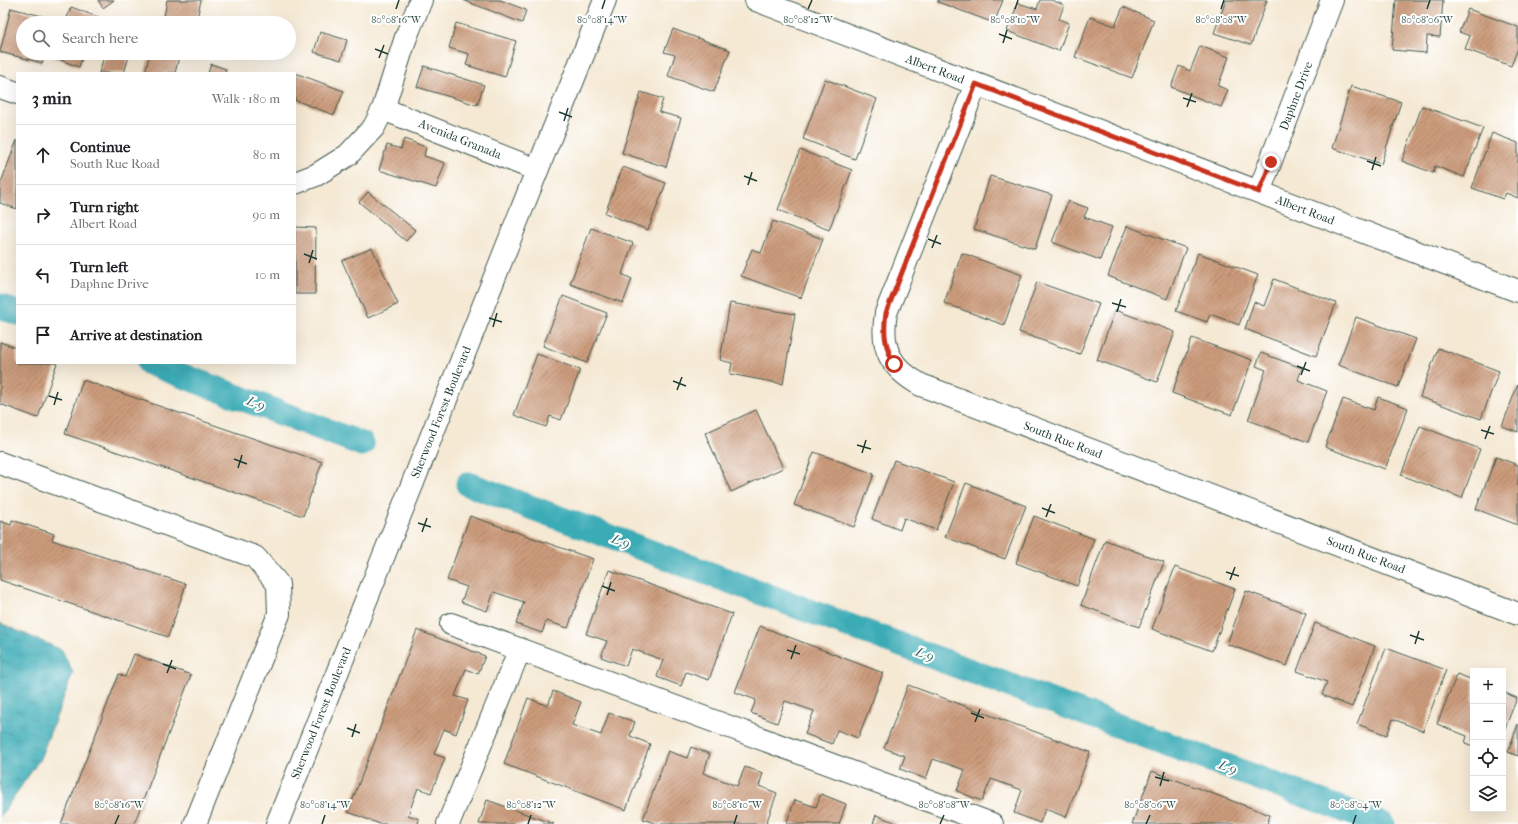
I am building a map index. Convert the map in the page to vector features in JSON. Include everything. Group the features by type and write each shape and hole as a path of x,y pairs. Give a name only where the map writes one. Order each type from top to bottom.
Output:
{"street":[{"path":"296,183 316,175 348,155 374,127 383,109 406,37 420,0"},
{"name":"Sherwood Forest Boulevard","path":"277,824 605,0"},
{"name":"Albert Road","path":"756,0 1518,291"},
{"name":"Daphne Drive","path":"1259,192 1332,0"},
{"name":"South Rue Road","path":"976,84 886,313 883,330 886,348 894,364 906,377 921,385 1518,614"},
{"path":"0,87 16,93"},
{"name":"Avenida Granada","path":"383,109 537,170"},
{"path":"0,463 255,557 278,584 279,614 196,824"},
{"path":"451,624 520,649 959,818 992,824"},
{"path":"448,824 520,649"}],"water":[{"path":"0,623 62,650 73,673 40,759 0,817"}],"building":[{"path":"98,0 114,0 103,8"},
{"path":"167,0 201,0 198,16 164,16"},
{"path":"463,0 500,0 526,10 522,23"},
{"path":"938,0 1003,0 994,23 938,2"},
{"path":"1040,0 1051,0 1064,5 1059,19 1069,23 1059,51 1007,31 1018,3 1037,9"},
{"path":"1226,0 1267,0 1251,45 1214,33"},
{"path":"1396,0 1443,0 1440,37 1427,36 1426,53 1392,50"},
{"path":"71,7 95,16 68,16"},
{"path":"1123,7 1154,20 1132,78 1075,57 1090,17 1115,26"},
{"path":"11,8 42,16 16,16 16,56 0,52"},
{"path":"1468,9 1518,27 1518,48 1511,66 1465,49 1470,36 1459,32"},
{"path":"456,23 516,41 505,77 466,65 469,54 449,48"},
{"path":"673,29 730,50 714,92 668,76 675,55 664,52"},
{"path":"320,32 347,40 341,60 314,52"},
{"path":"1200,46 1229,57 1218,86 1228,90 1221,107 1171,87 1179,66 1190,71"},
{"path":"31,60 43,60 42,63"},
{"path":"61,60 82,60 79,67"},
{"path":"103,60 128,60 124,72 99,72"},
{"path":"148,60 178,60 175,72 145,72"},
{"path":"211,64 226,69 225,72 208,72"},
{"path":"424,66 484,85 477,105 417,87"},
{"path":"296,73 344,91 334,115 296,100"},
{"path":"825,79 877,99 855,159 803,139"},
{"path":"1351,86 1401,102 1381,164 1332,148"},
{"path":"641,92 663,99 659,112 681,118 666,167 622,153"},
{"path":"1422,106 1483,128 1464,177 1435,166 1433,173 1402,161"},
{"path":"1492,133 1518,143 1518,198 1506,193 1503,199 1472,188"},
{"path":"404,139 426,147 424,156 445,163 436,188 379,170 387,145 401,149"},
{"path":"16,143 16,209 0,203 0,185"},
{"path":"800,150 852,170 829,230 778,210"},
{"path":"623,167 666,183 648,230 605,213"},
{"path":"990,176 1052,195 1035,249 974,229"},
{"path":"368,192 415,230 406,241 359,202"},
{"path":"1068,201 1088,208 1084,217 1112,227 1100,260 1052,242"},
{"path":"773,221 823,239 801,298 741,276 752,249 761,253"},
{"path":"1127,226 1186,248 1167,299 1108,276"},
{"path":"296,227 316,228 315,294 296,294"},
{"path":"591,228 633,243 622,274 632,279 623,303 570,284"},
{"path":"372,248 398,304 368,318 342,261"},
{"path":"962,253 1022,275 1004,325 944,303"},
{"path":"1198,253 1258,275 1239,325 1210,314 1207,322 1176,311"},
{"path":"1274,279 1336,303 1316,356 1245,329 1254,302 1264,306"},
{"path":"1037,282 1099,304 1080,354 1019,332"},
{"path":"563,296 607,313 587,363 543,346"},
{"path":"730,303 795,314 783,384 730,374 732,363 720,360"},
{"path":"1115,310 1175,332 1157,382 1097,360"},
{"path":"1356,317 1416,339 1398,387 1338,365"},
{"path":"1192,338 1252,360 1232,415 1172,393"},
{"path":"0,342 16,348 16,364 57,364 38,418 0,404"},
{"path":"1438,348 1499,371 1481,419 1420,397"},
{"path":"1261,353 1302,368 1298,380 1327,391 1308,442 1248,420 1266,370 1256,366"},
{"path":"537,354 580,370 561,420 550,416 546,427 514,415"},
{"path":"83,380 322,462 303,516 65,434"},
{"path":"1518,384 1518,432 1502,426"},
{"path":"1378,397 1408,408 1385,469 1325,447 1343,399 1374,410"},
{"path":"756,410 783,468 731,492 705,433"},
{"path":"1420,426 1480,449 1462,498 1401,475"},
{"path":"814,452 874,474 854,527 794,505"},
{"path":"1496,457 1518,465 1518,525 1476,509"},
{"path":"894,460 954,482 936,530 904,518 900,530 872,519"},
{"path":"966,483 1026,506 1005,559 945,537"},
{"path":"470,516 593,559 568,628 546,621 542,633 516,624 524,602 494,592 487,611 461,602 467,587 447,580"},
{"path":"1034,516 1094,539 1077,586 1016,563"},
{"path":"12,520 54,534 52,540 186,584 168,637 0,580 0,521 11,525"},
{"path":"1105,540 1164,562 1139,627 1081,605"},
{"path":"1175,567 1235,589 1212,651 1152,629"},
{"path":"609,570 732,614 709,680 686,672 681,686 657,677 663,660 632,649 626,666 601,657 607,641 586,634"},
{"path":"1246,591 1306,613 1287,666 1227,644"},
{"path":"1315,623 1375,646 1352,707 1322,695 1327,682 1297,671"},
{"path":"760,626 883,673 858,738 837,730 832,744 805,734 814,711 785,701 777,723 751,713 756,700 735,692"},
{"path":"417,630 485,656 478,674 466,669 455,696 468,700 456,734 444,729 434,754 445,758 431,793 418,788 408,815 419,819 418,824 380,824 348,812"},
{"path":"1386,648 1446,670 1423,731 1393,719 1387,735 1357,724"},
{"path":"134,654 191,675 134,824 61,824 119,674 125,677"},
{"path":"1457,674 1470,679 1470,745 1465,743 1467,736 1437,724"},
{"path":"908,685 1090,752 1066,817 1045,809 1040,823 1014,813 1022,790 991,779 982,801 957,791 965,770 933,759 926,779 900,769 905,756 884,748"},
{"path":"553,691 581,702 572,725 601,735 609,713 635,722 630,736 650,744 626,810 504,764 528,698 548,706"},
{"path":"1506,693 1517,698 1506,726"},
{"path":"1518,724 1518,756 1508,752"},
{"path":"691,747 710,754 703,773 737,786 745,767 763,773 759,786 777,793 766,824 657,824 643,819 668,751 687,758"},
{"path":"1152,771 1270,815 1267,824 1132,824"},
{"path":"821,794 846,804 839,824 786,824 795,800 816,807"},
{"path":"487,800 554,824 479,824"},
{"path":"876,815 899,824 873,824"}],"waterway":[{"name":"L-9","path":"0,306 16,313"},
{"name":"L-9","path":"152,364 362,444"},
{"name":"L-9","path":"468,484 1382,824"}],"route":[{"path":"894,364 886,348 883,330 886,313 976,84 1259,192 1271,162"}]}
